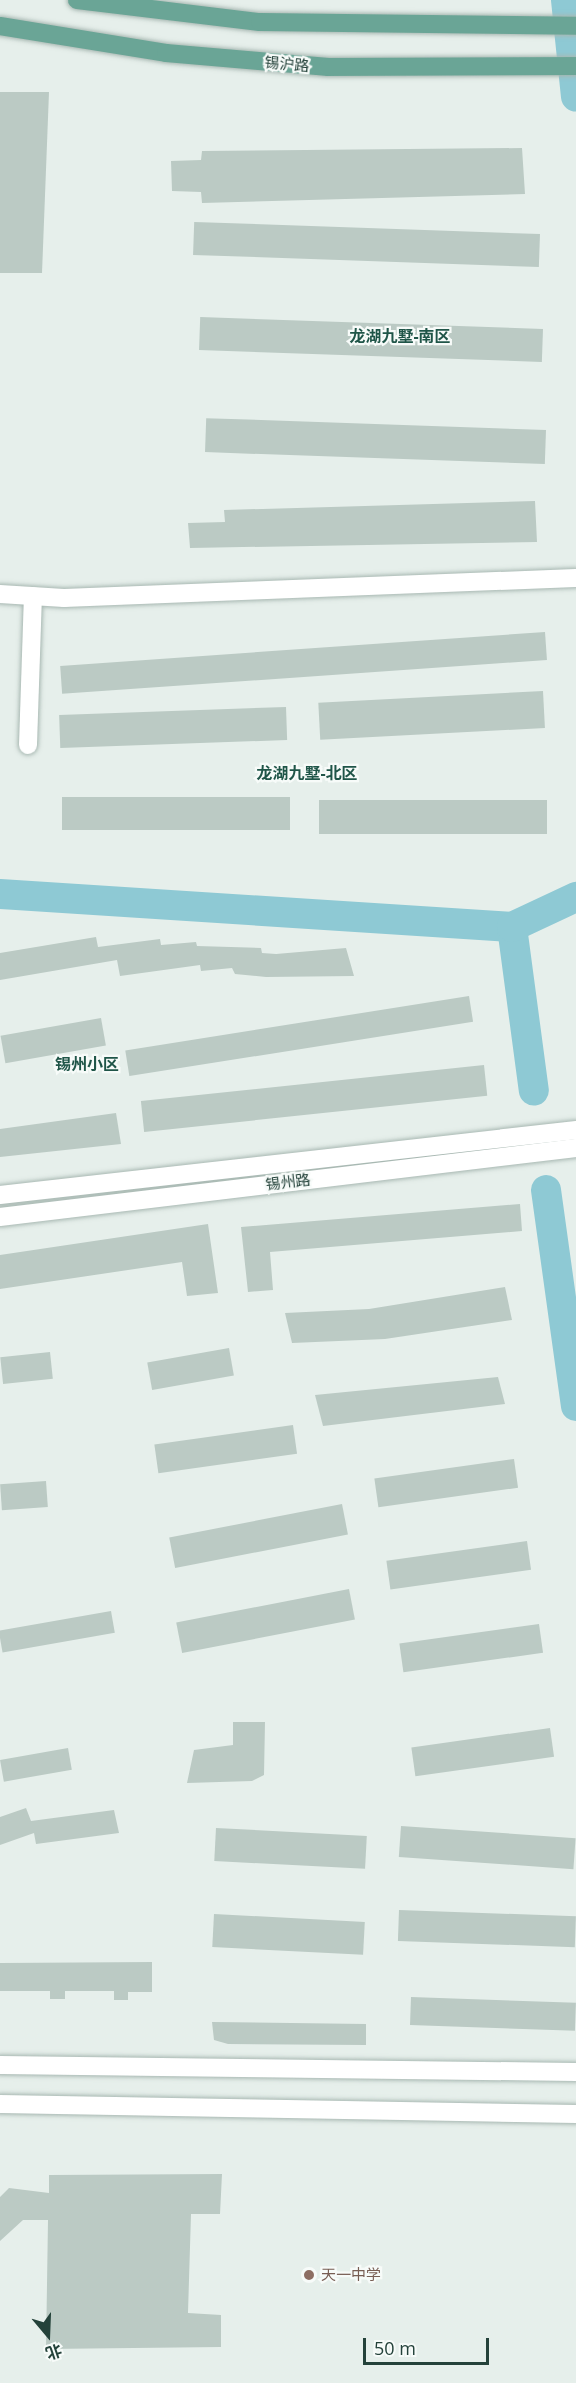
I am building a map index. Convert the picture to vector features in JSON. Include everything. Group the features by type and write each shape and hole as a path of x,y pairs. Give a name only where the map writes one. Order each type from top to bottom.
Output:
{"main road":[{"path":"77,0 260,22 576,26"},
{"name":"锡沪路","path":"0,26 165,53 316,66 576,66"}],"street":[{"path":"0,594 33,596 576,578"},
{"path":"27,745 33,596"},
{"name":"锡州路","path":"0,1195 576,1130"},
{"name":"锡州路","path":"0,1217 576,1148"},
{"path":"0,2065 576,2072"},
{"path":"0,2104 576,2114"}],"building":[{"path":"0,92 49,92 42,273 0,273"},
{"path":"522,148 525,194 202,203 201,192 172,191 171,161 201,160 202,151"},
{"path":"194,222 540,234 539,267 193,255"},
{"path":"200,317 543,329 542,362 199,350"},
{"path":"206,418 546,430 545,464 205,452"},
{"path":"535,501 537,542 190,548 188,523 225,522 224,510"},
{"path":"545,632 547,660 62,694 60,666"},
{"path":"543,691 545,728 320,740 318,703"},
{"path":"286,707 287,740 60,748 59,715"},
{"path":"62,797 290,797 290,830 62,830"},
{"path":"319,800 547,800 547,834 319,834"},
{"path":"96,937 98,947 160,939 161,945 196,942 197,946 261,948 262,953 276,954 346,948 354,976 266,977 235,974 232,968 201,971 200,965 120,976 117,960 0,980 0,953"},
{"path":"469,996 473,1022 129,1076 125,1050"},
{"path":"101,1018 106,1046 5,1063 1,1036"},
{"path":"484,1065 487,1096 144,1132 141,1101"},
{"path":"116,1113 121,1144 0,1157 0,1129"},
{"path":"520,1204 522,1231 270,1252 273,1290 248,1292 241,1227"},
{"path":"208,1224 218,1293 187,1296 182,1262 0,1289 0,1255"},
{"path":"505,1287 512,1320 385,1339 292,1343 285,1313 369,1309"},
{"path":"229,1348 234,1376 152,1390 147,1362"},
{"path":"50,1352 53,1379 3,1384 0,1357"},
{"path":"498,1377 505,1404 323,1426 315,1395"},
{"path":"293,1425 297,1454 158,1473 154,1444"},
{"path":"514,1459 518,1488 378,1507 374,1479"},
{"path":"46,1481 48,1507 2,1510 0,1484"},
{"path":"342,1504 348,1534 175,1568 169,1538"},
{"path":"527,1541 531,1570 390,1589 386,1561"},
{"path":"349,1589 355,1619 182,1653 176,1623"},
{"path":"111,1611 115,1633 3,1652 0,1631"},
{"path":"539,1624 543,1653 403,1672 399,1644"},
{"path":"233,1722 265,1722 264,1775 252,1781 187,1783 194,1750 233,1745"},
{"path":"550,1728 554,1757 415,1776 411,1747"},
{"path":"68,1748 72,1770 4,1782 0,1760"},
{"path":"26,1808 31,1821 114,1810 119,1833 36,1844 34,1833 0,1845 0,1817"},
{"path":"401,1826 576,1838 573,1869 399,1857"},
{"path":"216,1828 367,1836 365,1869 214,1861"},
{"path":"399,1910 576,1916 575,1947 398,1941"},
{"path":"214,1914 365,1922 363,1955 212,1947"},
{"path":"152,1962 152,1992 128,1992 128,2000 114,2000 114,1991 65,1991 65,1999 50,1999 50,1991 0,1991 0,1963"},
{"path":"411,1997 576,2003 575,2031 410,2025"},
{"path":"212,2022 366,2024 366,2045 228,2044 214,2040"},
{"path":"222,2174 220,2214 191,2214 188,2313 221,2315 221,2347 46,2349 48,2220 23,2220 0,2241 0,2197 9,2188 49,2193 49,2175"}],"waterway":[{"path":"566,0 576,96"},
{"path":"0,894 512,927 534,1091"},
{"path":"512,927 576,897"},
{"path":"546,1190 576,1406"}],"place":[{"name":"天一中学","path":"309,2275"}],"district":[{"name":"龙湖九墅-南区","path":"400,336"},
{"name":"龙湖九墅-北区","path":"307,773"},
{"name":"锡州小区","path":"87,1064"}]}
